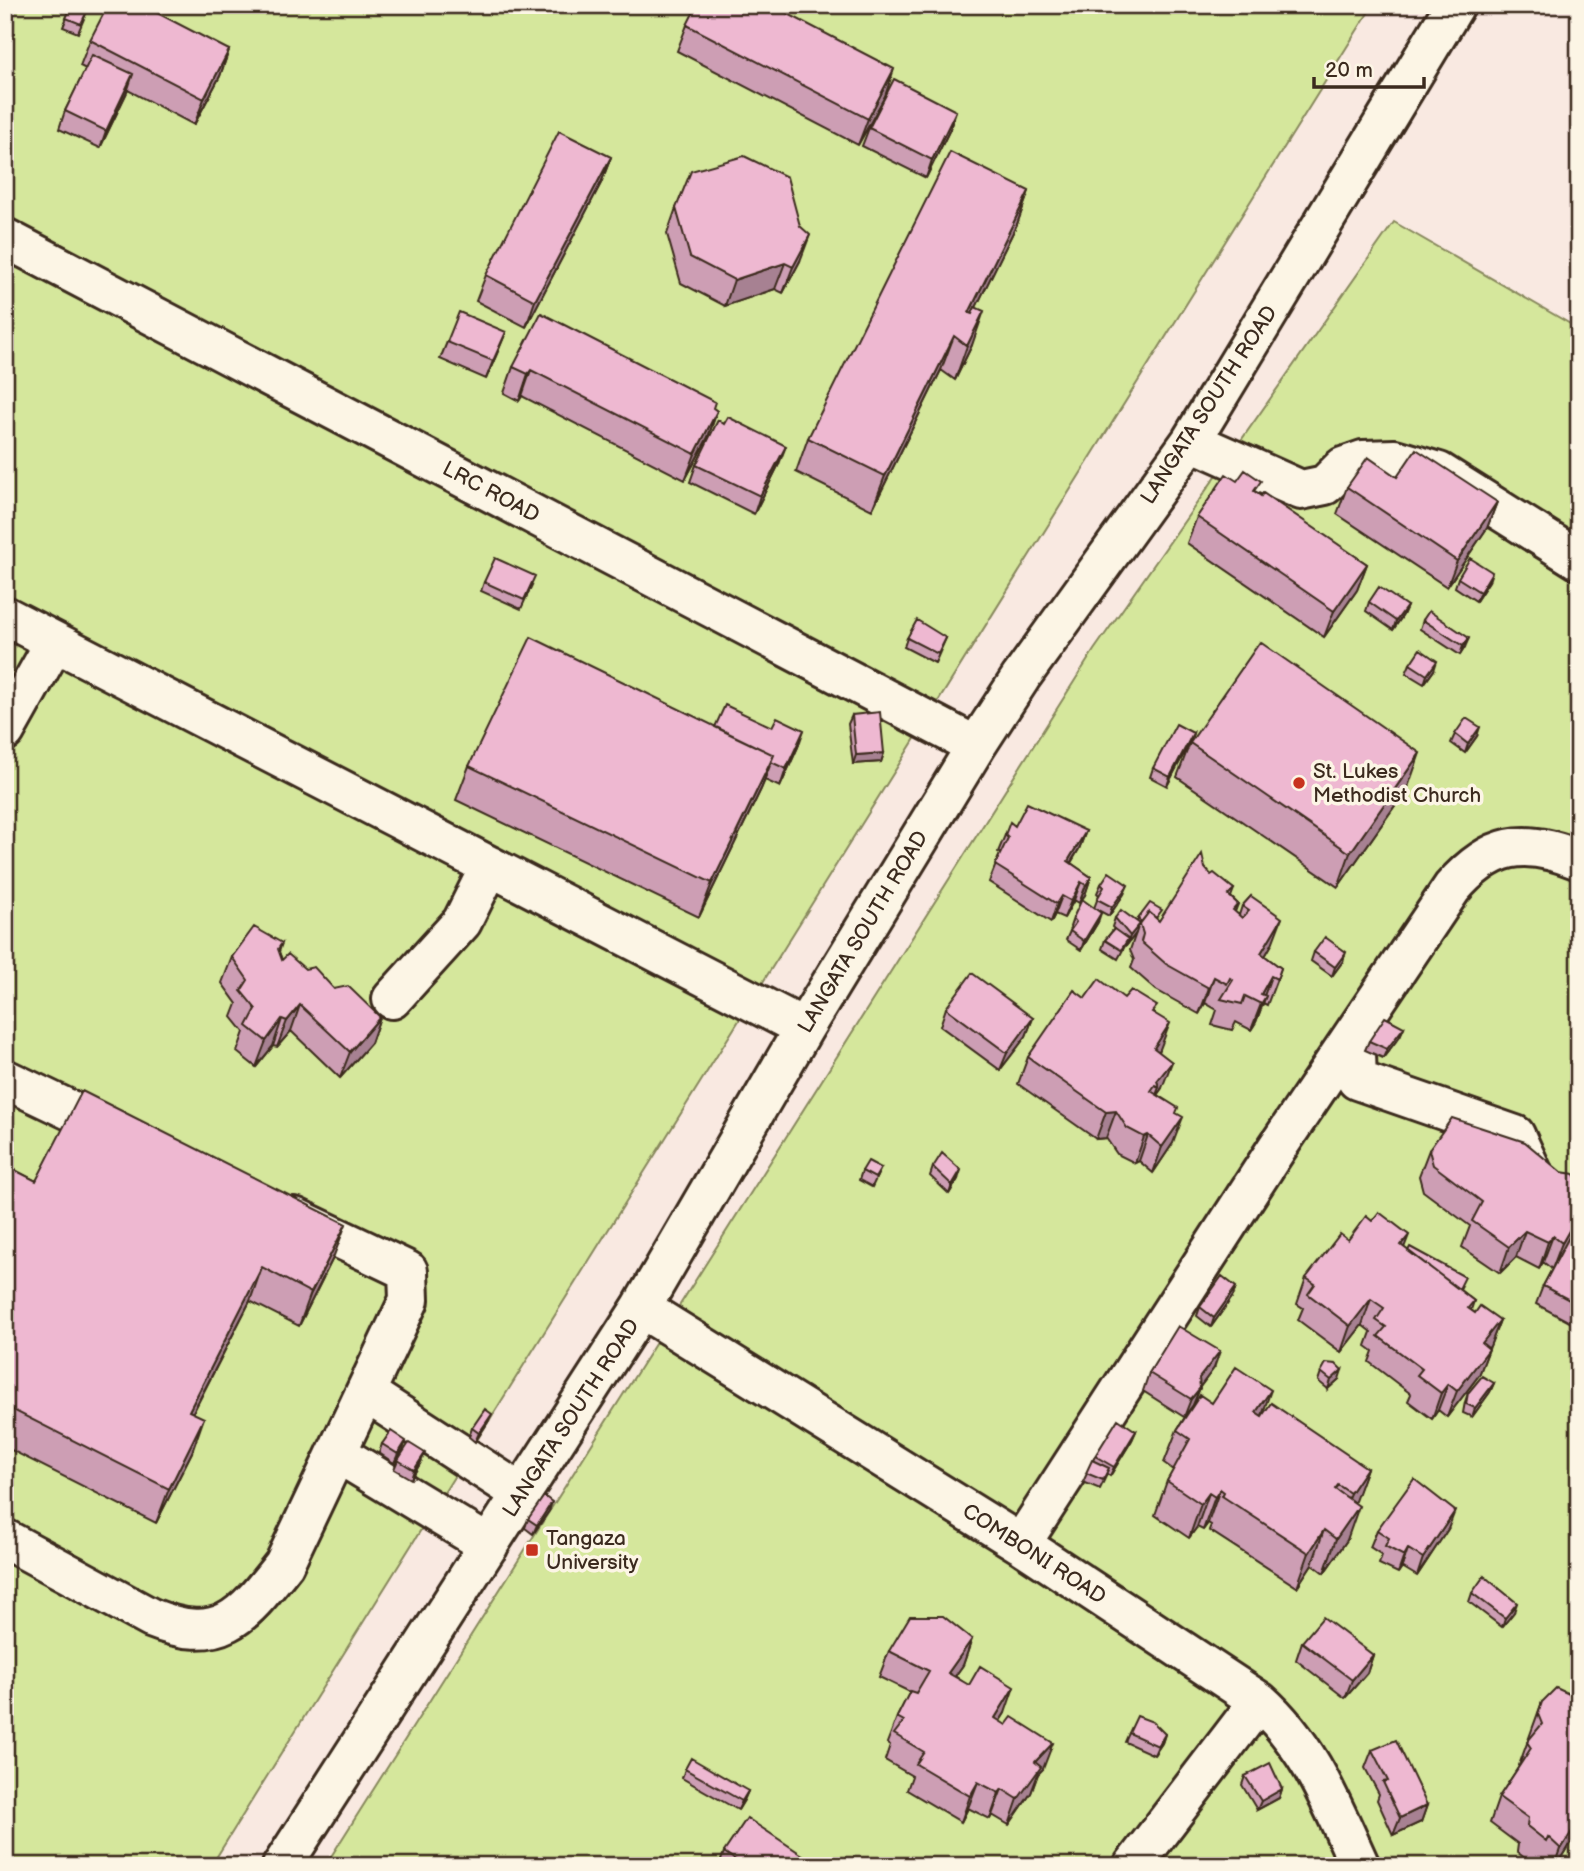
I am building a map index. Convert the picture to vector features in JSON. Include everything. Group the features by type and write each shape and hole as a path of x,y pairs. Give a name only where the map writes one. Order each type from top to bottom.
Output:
{"street":[{"name":"LANGATA SOUTH ROAD","path":"282,1866 641,1308 804,1028 976,747 1021,677 1191,441 1455,5"},
{"name":"LRC ROAD","path":"5,238 976,747"},
{"path":"1191,441 1301,490 1325,485 1343,467 1363,460 1395,459 1438,472 1579,560"},
{"path":"5,616 804,1028"},
{"path":"5,732 55,642"},
{"path":"1021,1544 1277,1148 1365,1022 1452,888 1482,858 1501,850 1524,846 1546,849 1579,860"},
{"path":"392,999 462,922 490,866"},
{"path":"1365,1022 1356,1054 1357,1080 1515,1135 1537,1182"},
{"path":"5,1079 153,1150"},
{"path":"5,1539 151,1618 175,1628 200,1631 229,1622 256,1600 284,1564 409,1300 408,1271 264,1203"},
{"name":"COMBONI ROAD","path":"641,1308 1021,1544 1259,1701 1292,1733 1308,1756 1360,1866"},
{"path":"366,1393 522,1494"},
{"path":"337,1452 489,1545"},
{"path":"1133,1866 1259,1701"}],"green space":[{"path":"5,5 1373,5 211,1866 5,1866"},
{"path":"1394,222 1579,329 1579,1866 325,1866 1094,650"}],"building":[{"path":"72,5 88,9 81,24 66,18"},
{"path":"108,5 142,5 229,50 204,99 90,40"},
{"path":"697,5 771,5 894,69 868,119 687,25"},
{"path":"92,55 133,74 106,131 65,111"},
{"path":"894,79 956,111 932,160 869,128"},
{"path":"559,131 611,157 535,301 486,275"},
{"path":"950,152 1029,191 969,313 972,314 975,307 984,311 967,346 954,336 885,476 808,438"},
{"path":"744,156 787,177 800,226 810,235 793,267 785,263 734,280 690,257 676,208 691,171"},
{"path":"459,312 506,332 493,361 447,342"},
{"path":"541,313 715,402 713,408 717,411 695,454 531,370 528,374 513,367"},
{"path":"728,417 786,446 760,496 696,465 718,420 724,424"},
{"path":"1416,449 1497,502 1457,561 1347,487 1368,457 1397,477"},
{"path":"1245,470 1261,481 1254,491 1261,496 1263,493 1367,564 1334,611 1197,517 1226,474 1237,481"},
{"path":"495,558 535,576 524,600 484,582"},
{"path":"1470,558 1492,572 1480,592 1458,578"},
{"path":"1379,587 1407,606 1396,621 1369,602"},
{"path":"1429,611 1469,638 1463,646 1423,620"},
{"path":"917,620 946,638 938,654 907,638"},
{"path":"531,637 774,755 712,883 469,766"},
{"path":"1260,642 1420,753 1350,853 1190,743"},
{"path":"1420,649 1437,661 1427,675 1410,664"},
{"path":"725,705 772,727 777,717 804,730 786,769 771,762 774,755 715,727"},
{"path":"880,712 884,753 856,755 852,715"},
{"path":"1466,718 1480,727 1468,744 1455,734"},
{"path":"1176,724 1193,733 1170,777 1153,768"},
{"path":"1027,803 1086,831 1068,861 1091,877 1086,885 1081,882 1071,901 1062,896 1057,904 995,865 1008,838 1005,835 1010,822 1015,826"},
{"path":"1202,854 1205,868 1211,875 1214,873 1234,889 1228,895 1238,904 1233,910 1242,918 1249,911 1242,906 1251,896 1282,918 1261,953 1281,968 1277,979 1271,976 1261,994 1266,996 1261,1004 1245,996 1242,1004 1221,999 1233,980 1230,978 1227,984 1214,977 1209,988 1166,964 1141,942 1143,934 1140,924 1149,912 1159,921"},
{"path":"1109,872 1128,885 1112,907 1097,899 1104,887 1101,884"},
{"path":"1082,899 1101,913 1084,941 1070,931 1076,922 1073,918"},
{"path":"1150,903 1162,910 1156,918 1149,912 1141,922 1138,919"},
{"path":"1121,910 1140,924 1130,936 1115,918"},
{"path":"254,927 282,943 278,949 282,960 288,954 305,969 314,967 334,989 348,986 380,1017 350,1052 300,1005 287,1021 282,1019 266,1041 247,1026 256,1009 241,991 248,980 232,957"},
{"path":"1114,929 1128,939 1121,950 1105,940"},
{"path":"1325,937 1346,952 1335,967 1314,952"},
{"path":"972,973 1033,1018 1007,1053 946,1008"},
{"path":"1099,979 1124,998 1131,990 1157,1006 1152,1012 1170,1023 1154,1048 1172,1062 1157,1081 1159,1087 1155,1085 1151,1091 1178,1108 1176,1113 1183,1117 1162,1147 1148,1135 1144,1137 1127,1128 1116,1111 1106,1112 1028,1057 1074,990 1085,998"},
{"path":"1385,1017 1404,1027 1387,1049 1369,1041"},
{"path":"82,1091 346,1224 311,1293 262,1267 189,1411 204,1418 169,1489 5,1406 5,1165 36,1181"},
{"path":"1452,1118 1525,1142 1561,1172 1574,1174 1579,1184 1579,1213 1562,1243 1553,1236 1548,1242 1525,1231 1509,1247 1472,1221 1482,1202 1433,1165 1429,1150"},
{"path":"942,1153 961,1170 952,1185 933,1167"},
{"path":"868,1161 881,1168 875,1178 862,1171"},
{"path":"1379,1212 1409,1235 1401,1245 1474,1301 1468,1308 1475,1313 1480,1306 1500,1320 1482,1343 1489,1349 1457,1391 1448,1384 1441,1393 1417,1375 1422,1369 1378,1336 1386,1327 1376,1320 1384,1308 1371,1299 1350,1326 1308,1294 1315,1284 1306,1278 1340,1234 1348,1240 1366,1216 1372,1221"},
{"path":"1576,1224 1579,1225 1579,1305 1543,1286"},
{"path":"1410,1247 1465,1277 1459,1289 1408,1251"},
{"path":"1222,1276 1236,1287 1214,1318 1200,1307"},
{"path":"1178,1326 1220,1351 1199,1378 1200,1388 1191,1399 1149,1373"},
{"path":"1326,1363 1336,1364 1342,1370 1331,1380 1321,1372"},
{"path":"1236,1367 1271,1390 1256,1412 1262,1416 1271,1403 1367,1468 1350,1493 1338,1485 1335,1489 1359,1506 1336,1539 1324,1530 1309,1553 1222,1496 1224,1492 1220,1489 1215,1497 1209,1493 1201,1504 1167,1481 1190,1439 1177,1430 1200,1395 1212,1403"},
{"path":"1482,1376 1494,1383 1475,1408 1466,1404 1468,1393"},
{"path":"485,1409 492,1414 479,1433 472,1428"},
{"path":"1118,1419 1136,1431 1114,1467 1095,1456"},
{"path":"391,1431 406,1441 398,1454 382,1444"},
{"path":"409,1443 425,1453 414,1470 398,1460"},
{"path":"1092,1460 1109,1468 1103,1480 1086,1473"},
{"path":"1414,1479 1455,1511 1423,1558 1408,1549 1404,1556 1385,1546 1389,1538 1377,1530"},
{"path":"544,1496 552,1502 537,1525 528,1519"},
{"path":"1484,1576 1517,1603 1505,1618 1472,1593"},
{"path":"910,1616 943,1616 972,1639 948,1673 969,1685 980,1666 1014,1687 995,1718 1006,1725 1012,1717 1053,1743 1035,1762 1041,1767 1018,1799 1002,1789 999,1793 978,1782 970,1796 916,1764 924,1752 894,1734 904,1721 897,1717 910,1691 916,1693 929,1671 889,1651"},
{"path":"1323,1617 1373,1655 1352,1680 1302,1642"},
{"path":"1556,1688 1578,1698 1574,1707 1579,1710 1579,1820 1561,1849 1548,1837 1546,1841 1527,1826 1528,1818 1499,1797 1531,1748 1527,1742 1542,1724 1538,1714 1542,1702"},
{"path":"1137,1716 1153,1722 1165,1734 1158,1746 1129,1733"},
{"path":"1396,1740 1427,1805 1400,1818 1383,1782 1388,1781 1372,1750"},
{"path":"691,1758 748,1791 742,1801 685,1769"},
{"path":"1270,1763 1282,1789 1261,1801 1245,1776"},
{"path":"747,1818 819,1866 744,1866 724,1852"}],"place":[{"name":"St. Lukes Methodist Church","path":"1299,783"},
{"name":"Tangaza University","path":"532,1550"}]}
